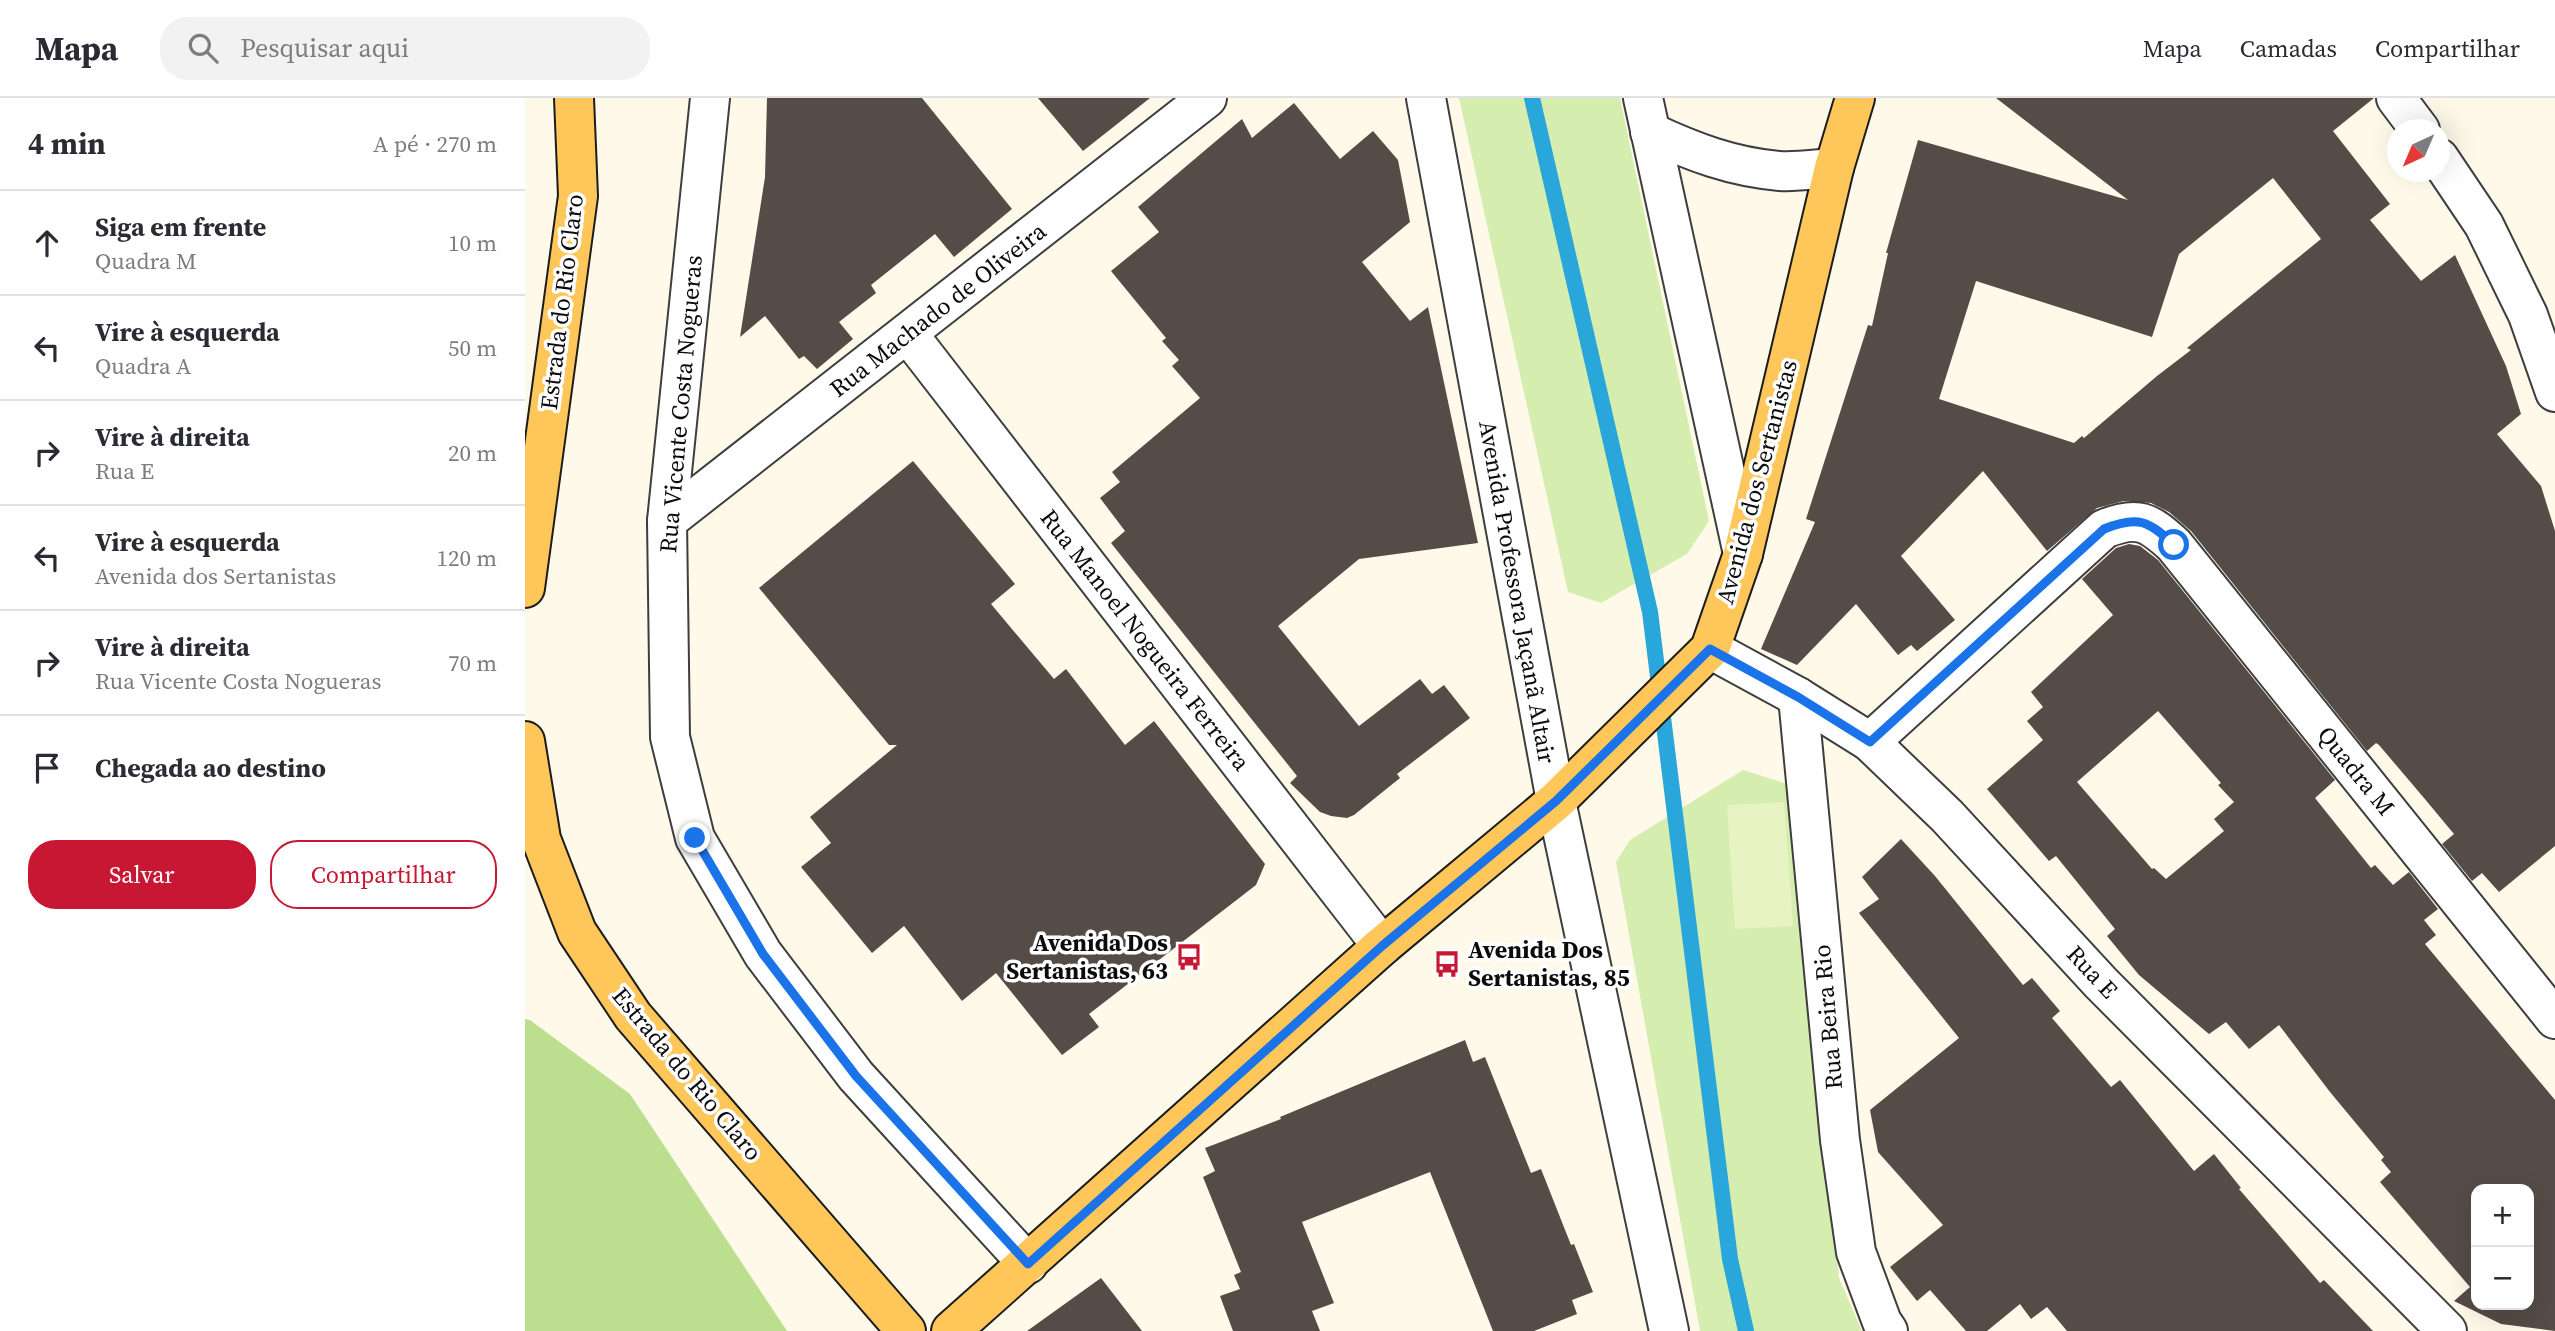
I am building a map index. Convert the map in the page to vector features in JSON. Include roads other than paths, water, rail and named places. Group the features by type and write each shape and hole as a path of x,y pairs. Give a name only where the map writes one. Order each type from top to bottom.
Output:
{"main road":[{"name":"Estrada do Rio Claro","path":"525,588 578,196 574,98"},
{"name":"Avenida dos Sertanistas","path":"951,1331 1382,946 1556,801 1699,660 1743,554 1834,168 1855,98"},
{"name":"Estrada do Rio Claro","path":"525,741 541,839 577,932 633,1016 906,1331"}],"street":[{"name":"Rua Vicente Costa Nogueras","path":"710,98 667,521 670,737 695,838 763,954 856,1076 1028,1264"},
{"name":"Rua Machado de Oliveira","path":"667,521 1207,98"},
{"name":"Avenida Professora Jaçanã Altair","path":"1426,98 1556,801 1669,1331"},
{"path":"2396,98 2412,119"},
{"path":"1647,115 1698,155 1735,165 1782,171 1834,168"},
{"path":"1647,115 1743,554"},
{"path":"2450,174 2484,225 2528,315 2555,392"},
{"name":"Rua Manoel Nogueira Ferreira","path":"908,334 1382,946"},
{"name":"Quadra M","path":"1870,742 2104,529 2123,522 2137,521 2155,527 2174,545 2555,1019"},
{"name":"Rua E","path":"1699,660 1798,697 1870,742 1947,816 2101,983 2447,1331"},
{"name":"Rua Beira Rio","path":"1798,697 1840,1140 1856,1252 1888,1331"}],"waterway":[{"path":"1532,98 1650,612 1730,1259 1746,1331"}],"place":[{"name":"Avenida Dos Sertanistas, 63","path":"1189,957"},
{"name":"Avenida Dos Sertanistas, 85","path":"1447,964"}]}
